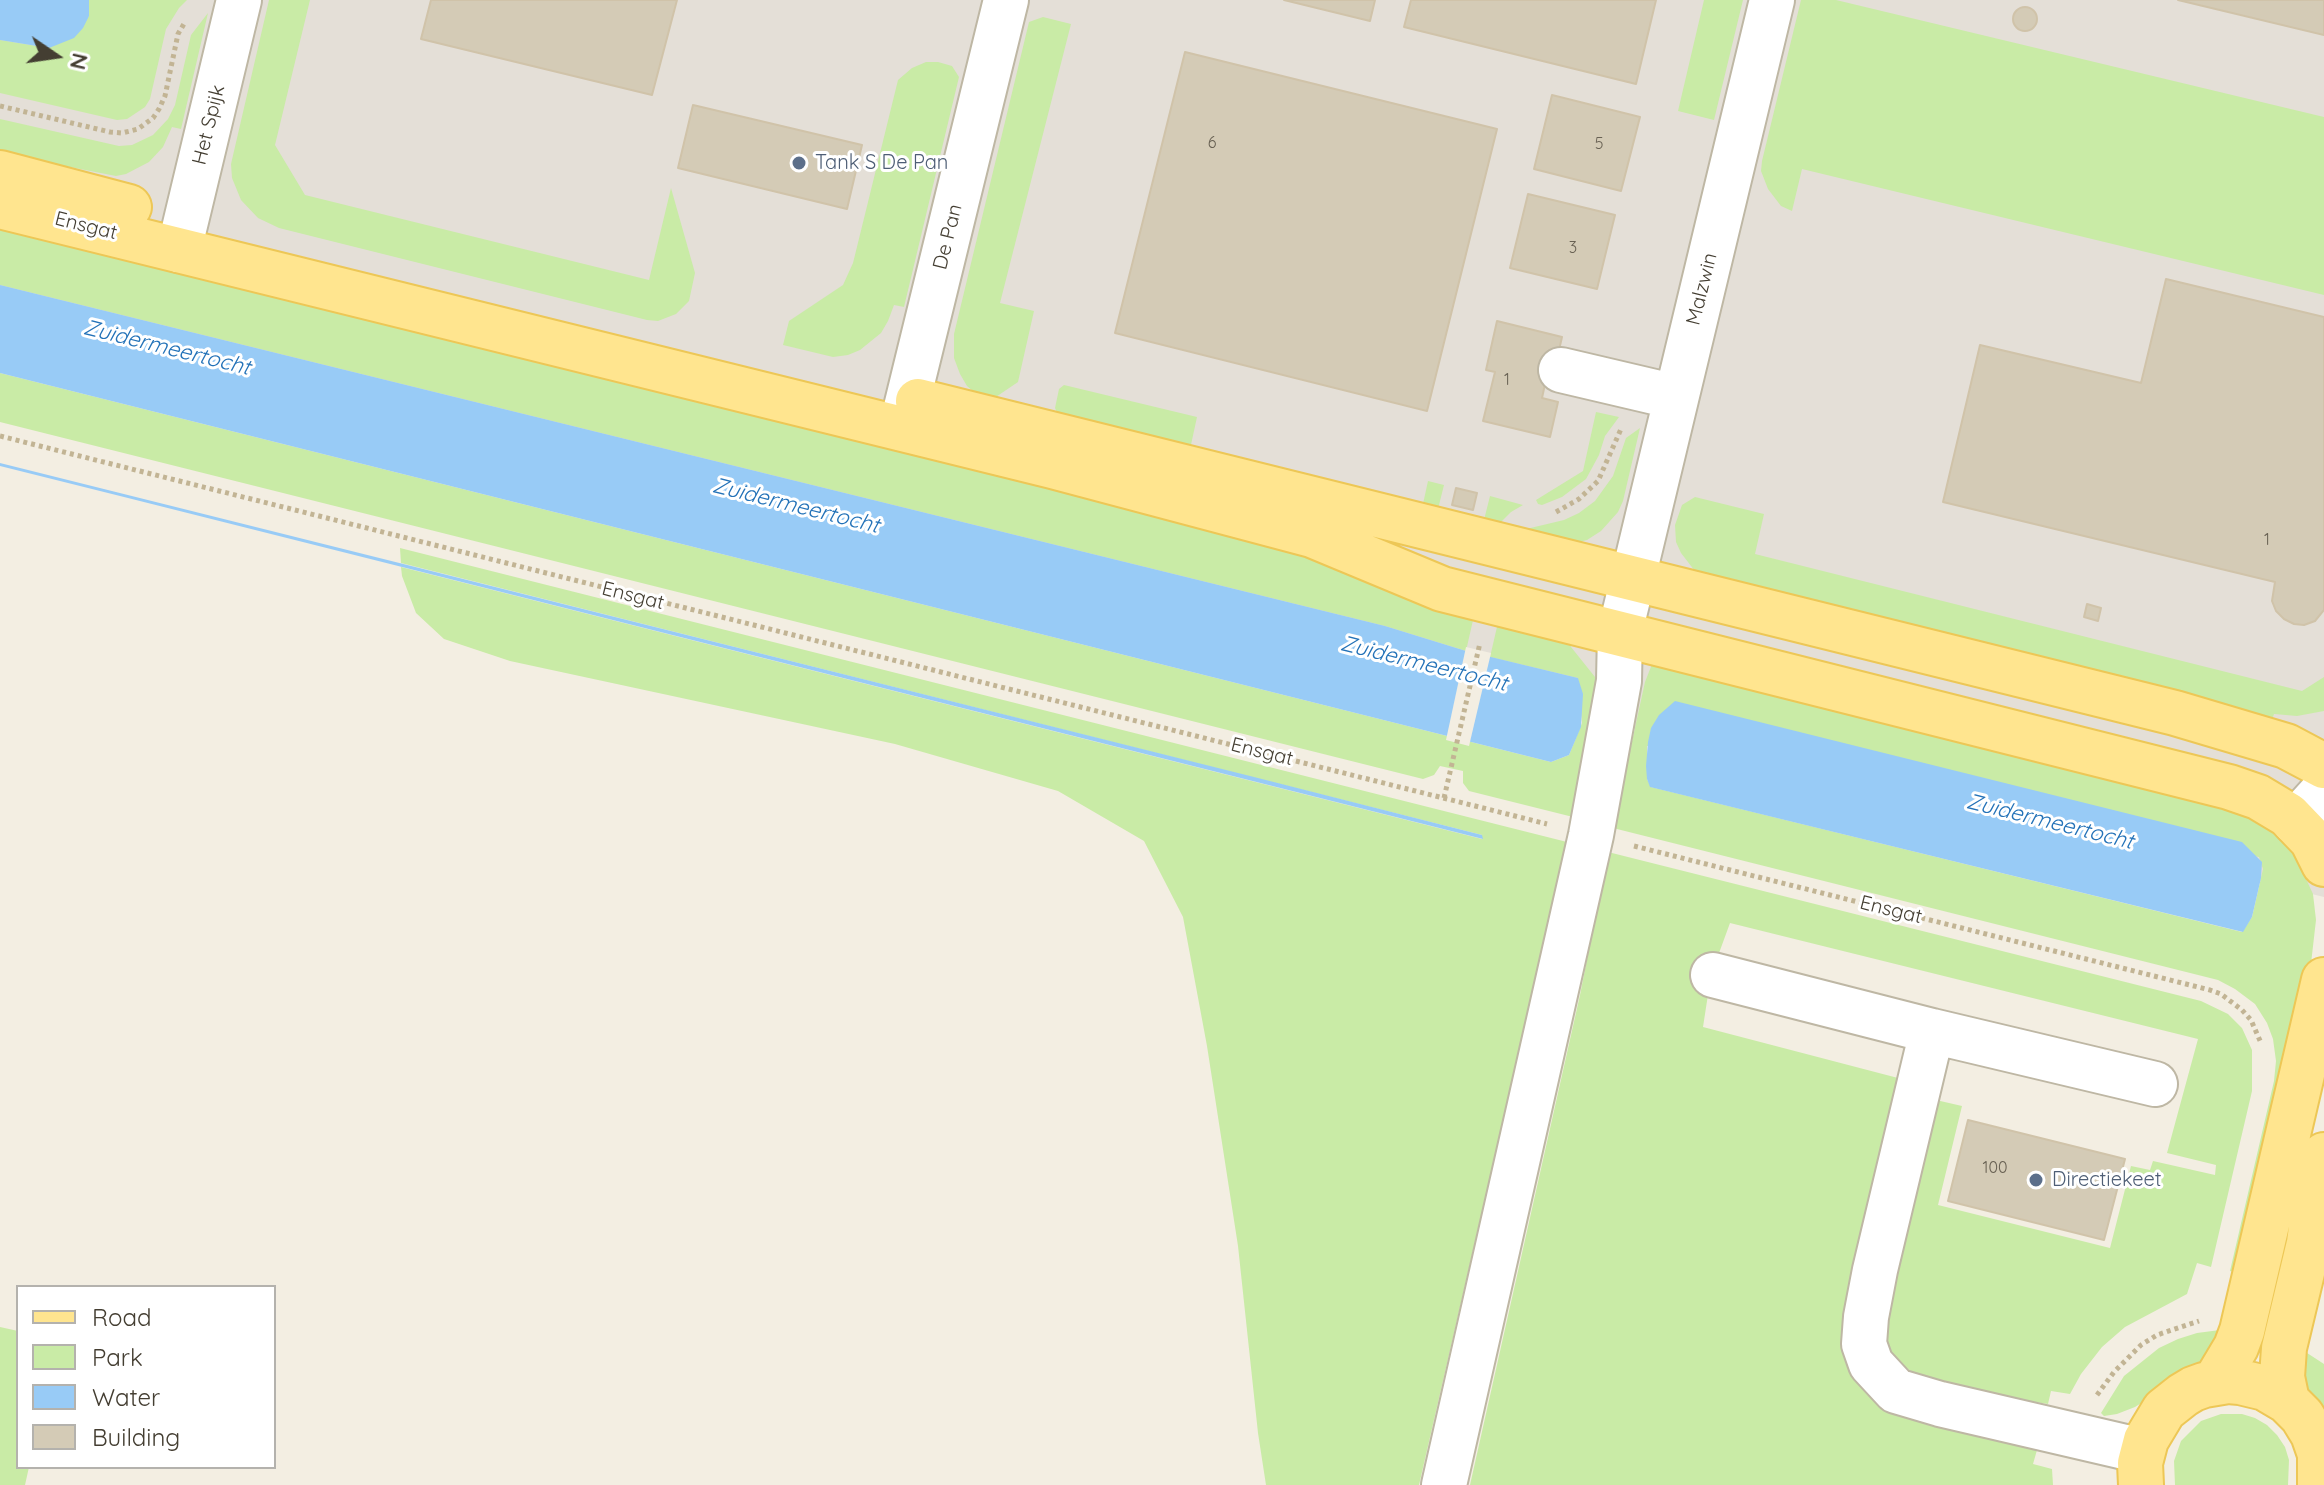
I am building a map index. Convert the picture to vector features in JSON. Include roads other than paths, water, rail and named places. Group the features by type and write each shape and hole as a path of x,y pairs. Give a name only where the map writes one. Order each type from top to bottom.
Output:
{"main road":[{"name":"Ensgat","path":"0,173 182,236"},
{"name":"Ensgat","path":"0,206 182,236 905,413 1633,579 2175,713 2286,746 2324,766"},
{"name":"Ensgat","path":"905,413 1312,535 1442,589 1486,617 1620,632 2229,787 2258,797 2295,822 2312,840 2324,864"},
{"path":"2215,1382 2242,1331 2324,980"},
{"path":"2287,1401 2282,1377 2284,1348 2309,1243 2324,1155"},
{"path":"2142,1468 2151,1429 2164,1410 2183,1395 2204,1385 2228,1381 2265,1388 2287,1401 2308,1425 2321,1466"}],"street":[{"name":"Het Spijk","path":"182,236 239,0"},
{"name":"De Pan","path":"905,413 1006,0"},
{"name":"Malzwin","path":"1444,1485 1591,835 1619,681 1620,632 1772,0"},
{"path":"1561,370 1674,405"},
{"path":"2295,822 2324,790"},
{"path":"1713,975 2155,1084"},
{"path":"1932,1031 1870,1297 1864,1344 1871,1364 1896,1391 2142,1468"}],"water":[{"path":"0,0 89,0 89,16 74,38 49,48 0,40"},
{"name":"Zuidermeertocht","path":"0,285 1385,626 1466,651 1578,678 1583,694 1581,727 1569,755 1551,762 0,373"},
{"path":"0,463 1258,778 1482,835 1483,839 0,466"},
{"name":"Zuidermeertocht","path":"1675,701 2242,842 2262,862 2252,917 2243,932 1650,787 1646,766 1651,728 1659,715"}],"place":[{"name":"Tank S De Pan","path":"799,163"},
{"name":"Directiekeet","path":"2036,1180"}]}
